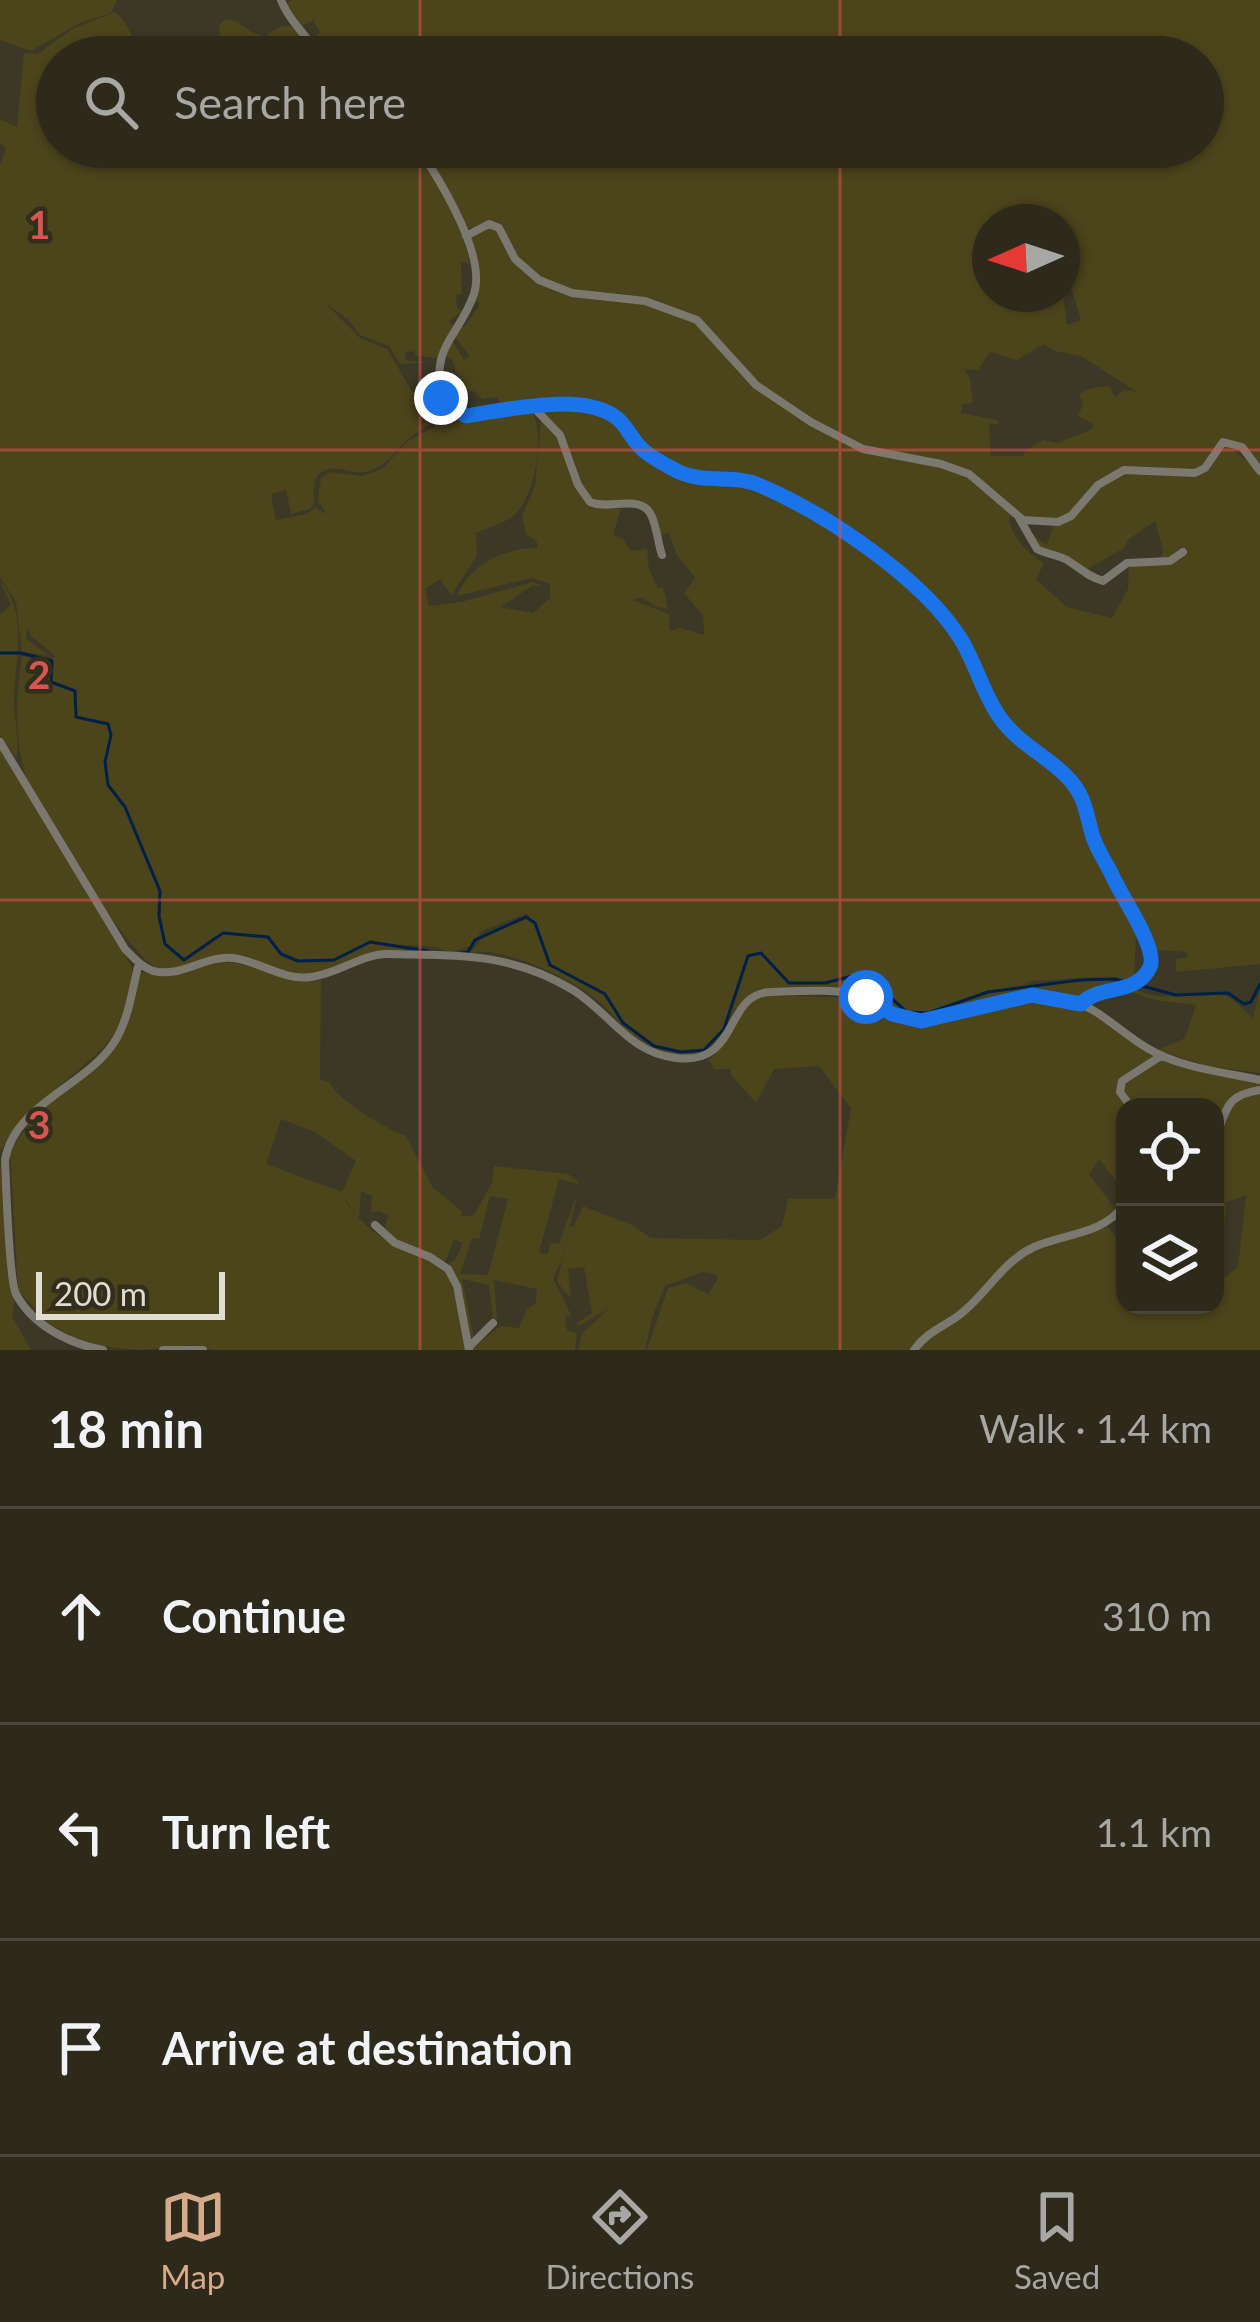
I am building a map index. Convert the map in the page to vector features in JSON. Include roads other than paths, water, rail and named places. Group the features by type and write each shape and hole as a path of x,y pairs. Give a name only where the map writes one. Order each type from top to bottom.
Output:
{"street":[{"path":"281,0 306,36"},
{"path":"432,168 466,236 476,287 437,364 441,398 466,416 553,404 609,413 659,461 693,477 762,486 818,515 887,563 939,608 963,641 998,716 1032,753 1058,768 1080,794 1090,813 1093,839 1125,907 1151,946 1152,962 1131,985 1093,994 1081,1004"},
{"path":"466,236 490,224 499,228 514,259 550,286 645,301 697,320 756,385 811,422 863,449 941,464 969,475 1019,516 1037,523 1072,516 1098,485 1124,470 1195,473 1205,468 1223,442 1242,447 1260,471"},
{"path":"537,411 560,435 578,485 590,502 608,507 635,502 645,506 662,555"},
{"path":"1019,516 1037,549 1063,558 1081,574 1098,580 1127,563 1170,562 1183,552"},
{"path":"0,742 124,949 155,971 174,972 217,958 235,958 303,978 384,953 499,958 574,991 647,1052 679,1059 708,1056 721,1046 746,1003 766,992 858,994 892,1014 921,1021 1032,995 1081,1004 1161,1055 1260,1080"},
{"path":"103,1350 59,1335 17,1296 5,1160 8,1144 28,1120 115,1042 139,963"},
{"path":"1125,1098 1120,1091 1122,1081 1161,1055"},
{"path":"1224,1119 1235,1096 1260,1090"},
{"path":"914,1350 934,1328 958,1316 1010,1262 1035,1247 1101,1226 1123,1206"},
{"path":"375,1225 395,1243 448,1269 457,1286 470,1349"},
{"path":"470,1349 493,1323"},
{"path":"163,1350 203,1350"}],"waterway":[{"path":"0,653 52,661 51,682 75,691 76,717 108,724 108,785 125,807 160,891 165,944 184,960 223,933 268,937 281,954 298,961 334,960 370,942 428,951"},
{"path":"461,953 468,952 475,940 526,917 535,923 550,965 605,994 623,1023 654,1046 681,1052 704,1050 724,1029 748,956 761,953 789,983 825,983 852,976 875,984 907,1012 928,1013 988,992 1115,979 1176,995 1228,993 1244,1004 1251,1002 1260,984"}]}
